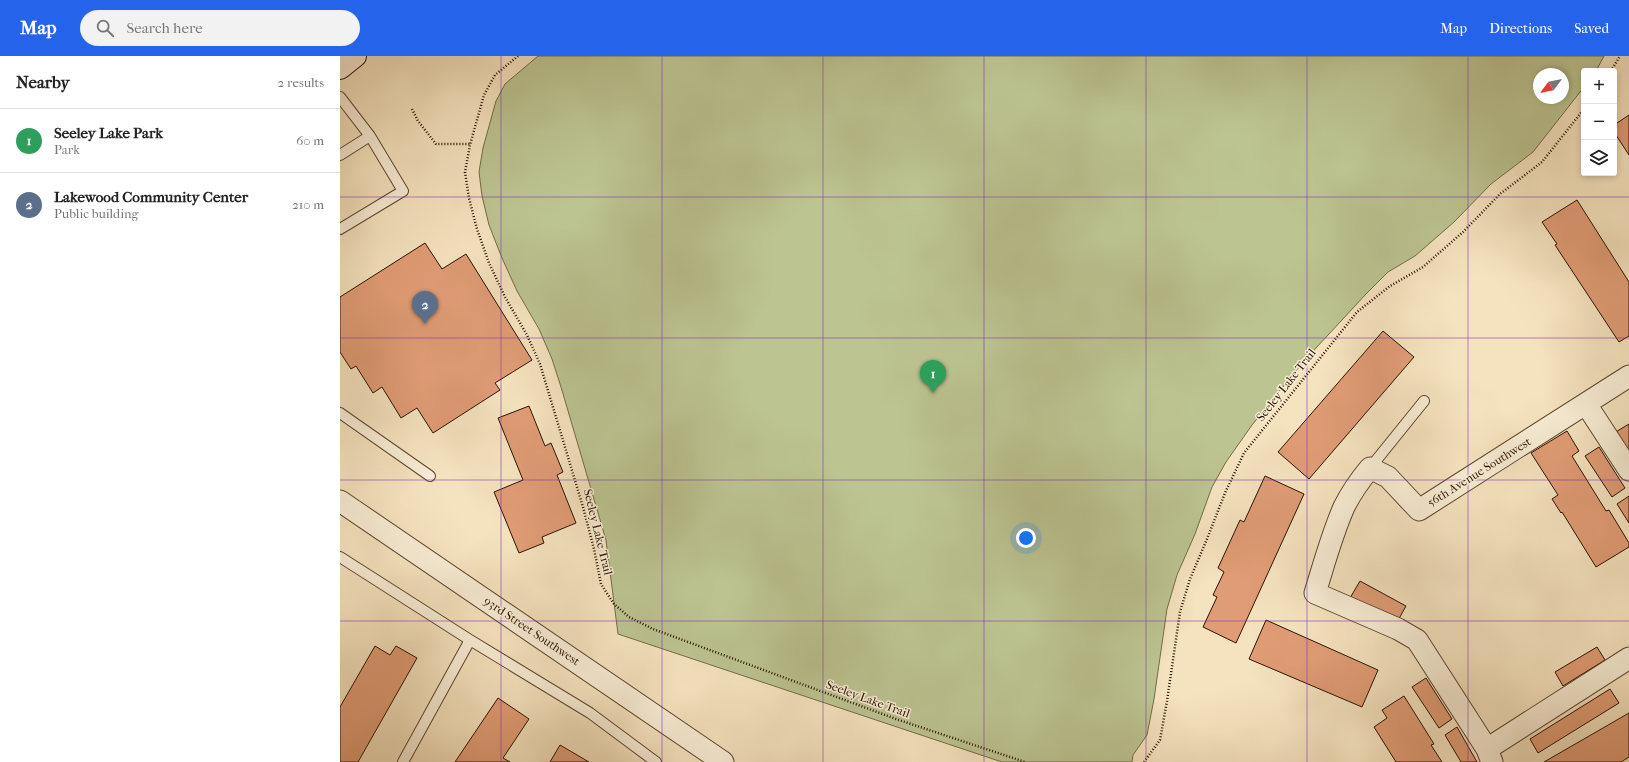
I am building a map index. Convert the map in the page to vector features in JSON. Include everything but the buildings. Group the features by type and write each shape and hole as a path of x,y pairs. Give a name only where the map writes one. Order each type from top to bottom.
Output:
{"main road":[{"path":"340,68 355,56"}],"street":[{"name":"56th Avenue Southwest","path":"1370,468 1388,477 1419,510 1629,376"},
{"path":"1586,404 1629,470"},
{"path":"1370,468 1354,489 1344,507 1315,593 1398,629 1417,640 1490,755 1629,658"},
{"name":"93rd Street Southwest","path":"340,501 723,762"}],"lane":[{"path":"340,97 370,136 404,191 340,229"},
{"path":"340,155 370,136"},
{"path":"1370,468 1424,401"},
{"path":"340,413 430,476"},
{"path":"340,557 470,640 590,713 652,761"},
{"path":"403,762 470,640"}],"path":[{"name":"Seeley Lake Trail","path":"518,56 495,75 484,95 470,144 465,172 469,198 477,229 489,263 505,297 527,335 540,364 583,507 602,584 614,604 629,617 653,629 896,719 1025,762"},
{"path":"1613,68 1620,56"},
{"path":"412,108 422,126 436,144 470,144"},
{"name":"Seeley Lake Trail","path":"1144,762 1160,740 1168,702 1180,612 1190,579 1224,493 1244,453 1357,312 1390,286 1423,267 1463,232 1500,194 1542,162 1581,113"}],"green space":[{"path":"538,56 1604,56 1598,68 1581,68 1581,91 1533,152 1491,184 1454,222 1415,256 1388,272 1366,294 1304,361 1252,425 1226,462 1212,487 1195,534 1177,575 1167,609 1154,699 1147,735 1133,755 1132,762 1002,762 618,634 606,540 561,387 552,359 539,329 517,291 502,258 489,225 482,196 479,172 483,148 496,101 505,84"}],"place":[{"name":"Lakewood Community Center","path":"425,324"},
{"name":"Seeley Lake Park","path":"933,393"}]}
